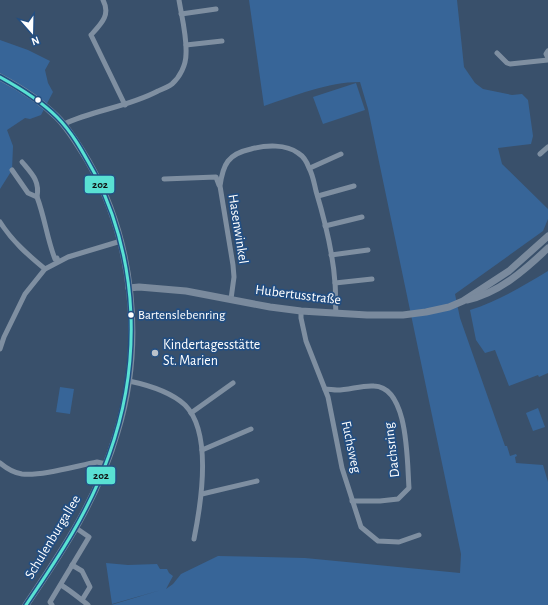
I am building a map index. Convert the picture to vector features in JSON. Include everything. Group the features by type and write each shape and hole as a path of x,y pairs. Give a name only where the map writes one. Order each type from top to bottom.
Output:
{"street":[{"path":"104,0 106,17 92,35 125,105"},
{"path":"64,124 82,117 125,105 153,94 172,84 179,76 185,65 186,55 186,45 179,0"},
{"path":"181,14 216,9"},
{"path":"186,45 222,41"},
{"path":"497,53 510,64 548,59 546,54 548,51"},
{"name":"Schulenburgallee","path":"0,77 21,88 38,100 64,124 98,179 109,205 121,241 129,288 132,325 132,351 129,381 118,432 106,464 76,528 64,549 26,605"},
{"name":"Hasenwinkel","path":"220,186 222,172 228,159 238,153 252,148 268,146 280,146 299,153 310,168 332,255 336,313"},
{"path":"540,154 548,147"},
{"path":"310,168 341,154"},
{"path":"22,162 33,175 38,188 37,197 43,213 43,219 48,232 49,242 55,259 57,258 58,261"},
{"path":"12,170 28,193 37,197"},
{"name":"Hasenwinkel","path":"164,179 216,177 220,186 233,265 234,277 231,300"},
{"path":"318,196 354,186"},
{"path":"325,226 362,217"},
{"path":"0,222 6,232 25,252 45,269"},
{"name":"Hubertusstraße","path":"129,288 139,287 186,291 270,307 301,311 367,315 402,315 449,307 463,301 509,271 548,236"},
{"path":"0,349 4,337 25,294 45,269 58,261 121,241"},
{"name":"Hubertusstraße","path":"463,301 477,298 514,278 534,262 548,248"},
{"path":"332,255 368,250"},
{"path":"335,283 372,279"},
{"name":"Fuchsweg","path":"301,311 306,341 328,397 342,468 361,527 378,541 399,542 419,534"},
{"path":"129,381 158,389 173,396 191,412 202,450 202,494 194,539"},
{"path":"191,412 233,383"},
{"name":"Dachsring","path":"325,389 338,390 374,386 385,389 392,396 402,420 405,434 409,488 398,499 380,501 352,501"},
{"path":"202,450 251,429"},
{"path":"0,463 15,472 22,474 38,474 97,462 106,464"},
{"path":"202,494 257,481"},
{"path":"52,605 50,602 89,537 76,528"},
{"path":"72,565 82,571 90,587 82,600"},
{"path":"61,585 88,605"}],"shaded area":[{"path":"249,0 457,0 464,67 475,83 483,89 512,95 522,94 528,100 533,136 531,144 498,148 502,164 548,209 548,219 543,231 455,294 460,318 505,446 507,446 510,456 516,454 516,463 543,465 548,482 548,605 111,605 161,590 112,604 106,563 128,565 157,564 160,569 167,569 173,576 166,589 173,584 181,574 218,556 305,558 460,573 461,554 368,109 360,82 336,84 323,87 264,106"},
{"path":"0,40 28,50 50,61 45,70 48,83 53,92 41,115 30,119 25,118 7,130 13,146 12,170 0,189"},
{"path":"356,83 365,110 323,124 313,97"},
{"path":"548,271 548,373 539,377 538,375 509,386 495,350 485,353 476,340 470,310 501,298"},
{"path":"60,387 74,389 70,414 56,412"},
{"path":"538,408 545,427 533,431 526,413"}],"transit line":[{"name":"202","path":"0,77 30,95 57,117 73,137 91,166 110,208 120,242 127,277 131,313 131,349 127,385 120,420 109,455 93,495 83,514 50,569 26,605"}],"place":[{"name":"Bartenslebenring","path":"131,315"},
{"name":"Kindertagesstätte St. Marien","path":"155,353"}]}
